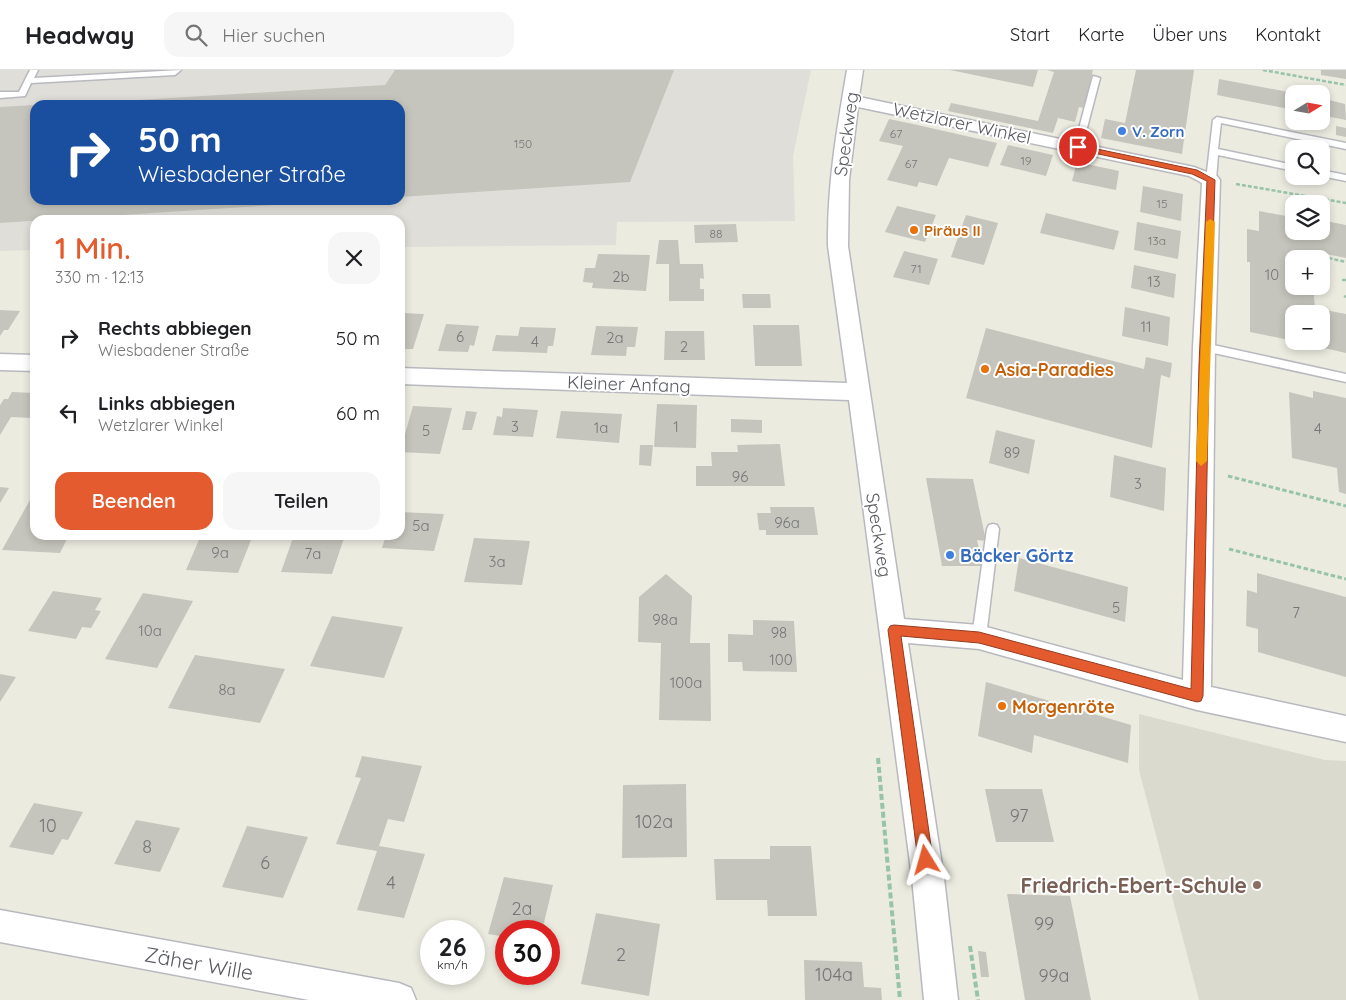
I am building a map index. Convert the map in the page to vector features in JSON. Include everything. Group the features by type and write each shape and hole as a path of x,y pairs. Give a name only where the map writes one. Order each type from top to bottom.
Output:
{"street":[{"name":"Speckweg","path":"855,70 839,177 836,216 838,246 857,392 894,630 928,878 941,1000"},
{"name":"Wetzlarer Winkel","path":"850,100 1194,172 1211,180"},
{"path":"1197,696 1204,347 1211,180"},
{"path":"0,362 30,363"},
{"name":"Kleiner Anfang","path":"405,376 857,392"},
{"path":"894,630 979,637 1197,696 1346,729"},
{"name":"Zäher Wille","path":"0,926 398,1000"}],"lane":[{"path":"0,95 22,94 34,70"},
{"path":"28,81 175,74 176,70"},
{"path":"1078,147 1096,78"},
{"path":"1211,180 1217,120 1346,146"},
{"path":"1214,151 1285,166"},
{"path":"1330,175 1346,178"},
{"path":"1204,347 1346,378"},
{"path":"979,637 993,529"}],"path":[{"path":"1263,70 1283,72 1346,85"},
{"path":"1211,180 1346,203"},
{"path":"1330,258 1345,261"},
{"path":"1201,469 1346,506"},
{"path":"1199,542 1346,579"},
{"path":"970,942 978,1000"}],"shaded area":[{"path":"0,70 811,70 793,156 795,221 617,222 616,245 405,247 405,215 30,215 30,250 0,251"},
{"name":"Friedrich-Ebert-Schule","path":"1139,714 1325,760 1346,761 1346,1000 1199,1000 1139,770"}],"building":[{"path":"395,70 674,70 630,182 405,197 405,100 138,100 385,85"},
{"path":"950,70 1038,70 1033,87"},
{"path":"1047,70 1093,70 1084,108 1079,107 1075,122 1058,118 1053,133 948,111 951,103 1038,121 1054,72"},
{"path":"1136,70 1194,70 1182,154 1101,138 1105,119 1125,123"},
{"path":"1321,70 1346,70 1346,79 1321,75"},
{"path":"1219,79 1285,91 1285,108 1217,95"},
{"path":"1330,100 1345,104 1346,120 1330,117"},
{"path":"30,105 30,205 275,205 122,215 30,215 30,221 0,223 0,107"},
{"path":"889,119 997,143 988,167 949,158 937,186 919,182 917,187 887,180 903,146 879,141"},
{"path":"1336,126 1346,128 1346,137 1336,135"},
{"path":"1008,145 1053,155 1046,176 1000,165"},
{"path":"1077,162 1119,171 1116,190 1072,181"},
{"path":"1143,186 1183,194 1181,221 1140,212"},
{"path":"897,206 936,215 925,242 885,232"},
{"path":"1259,211 1285,216 1285,240 1330,240 1330,222 1346,225 1346,258 1330,255 1330,250 1285,250 1285,295 1314,295 1315,305 1285,305 1285,339 1250,332 1250,262 1247,262 1247,229 1259,231"},
{"path":"1046,213 1119,231 1114,250 1040,233"},
{"path":"966,215 998,223 984,265 951,257"},
{"path":"1137,222 1181,231 1178,259 1134,250"},
{"path":"736,224 738,242 695,243 694,225"},
{"path":"659,240 678,240 680,264 703,264 704,279 700,278 700,289 704,289 704,301 669,301 669,264 656,264"},
{"path":"904,251 938,259 929,285 893,277"},
{"path":"598,254 650,255 646,291 592,288 593,283 583,282 585,268 595,268"},
{"path":"1134,265 1176,274 1174,298 1131,288"},
{"path":"742,294 770,294 771,308 743,308"},
{"path":"1125,307 1170,317 1168,346 1122,336"},
{"path":"0,310 20,311 8,330 4,330 0,336"},
{"path":"1330,311 1346,314 1346,353 1330,349"},
{"path":"405,313 424,314 413,349 405,349"},
{"path":"446,324 479,326 474,346 470,345 468,352 438,351"},
{"path":"753,325 799,325 802,366 755,366"},
{"path":"596,326 638,327 635,347 627,347 626,356 591,355"},
{"path":"520,327 556,328 553,346 548,346 547,353 492,351 496,335 518,336"},
{"path":"986,328 1144,369 1146,357 1172,363 1170,378 1161,375 1152,448 966,398"},
{"path":"665,331 704,331 705,360 664,360"},
{"path":"1313,391 1346,398 1346,494 1339,492 1337,468 1292,458 1289,392 1313,398"},
{"path":"12,392 30,393 30,418 11,417 0,435 0,405 4,399 8,399"},
{"path":"657,404 697,405 696,448 654,447"},
{"path":"413,406 452,408 440,454 405,452 405,434"},
{"path":"503,408 538,410 533,437 493,435 497,416 502,417"},
{"path":"466,411 477,412 472,430 462,430"},
{"path":"561,411 622,414 619,443 556,438"},
{"path":"731,419 762,420 762,433 731,432"},
{"path":"996,430 1035,440 1029,474 989,463"},
{"path":"780,444 785,486 696,486 696,466 712,466 711,452 738,452 737,445"},
{"path":"640,445 653,445 651,466 639,465"},
{"path":"1114,455 1166,468 1164,511 1110,497"},
{"path":"926,478 973,479 986,541 977,540 983,566 942,566"},
{"path":"0,487 9,488 0,503"},
{"path":"30,500 30,540 66,540 60,553 2,550"},
{"path":"770,507 814,507 818,535 766,535 766,530 759,530 757,513 771,513"},
{"path":"405,512 444,514 434,551 382,548 384,540 405,540"},
{"path":"474,538 530,541 522,585 464,582"},
{"path":"199,540 251,540 238,573 186,570"},
{"path":"292,540 343,540 332,574 281,572"},
{"path":"1019,558 1128,587 1125,622 1014,591"},
{"path":"1257,573 1346,597 1346,677 1258,652 1258,629 1246,626 1247,590 1257,593"},
{"path":"666,574 692,596 690,643 710,643 711,721 659,720 661,643 638,642 639,597"},
{"path":"53,591 102,598 95,610 101,611 91,628 82,627 76,639 28,631"},
{"path":"143,593 193,601 157,668 105,659"},
{"path":"332,616 403,627 384,678 310,666"},
{"path":"753,620 794,621 797,672 743,671 742,662 728,662 728,634 753,635"},
{"path":"195,655 285,669 260,723 168,708"},
{"path":"0,674 16,677 0,702"},
{"path":"986,682 1131,725 1128,763 1034,735 1032,753 978,736"},
{"path":"362,756 422,766 404,822 388,819 379,846 425,854 404,918 357,910 377,851 336,844 361,778 355,777"},
{"path":"686,784 687,857 622,858 623,785"},
{"path":"985,789 1042,789 1054,842 996,842"},
{"path":"34,803 83,812 68,840 62,839 53,855 9,847"},
{"path":"136,820 180,828 160,872 114,864"},
{"path":"247,826 308,837 283,898 222,887"},
{"path":"770,846 811,846 817,916 768,916 767,900 716,900 714,859 770,859"},
{"path":"504,877 553,885 545,920 495,920 495,935 488,934"},
{"path":"1007,894 1070,896 1091,1000 1025,1000"},
{"path":"596,913 660,924 649,996 581,984"},
{"path":"978,951 986,952 989,977 981,977"},
{"path":"804,960 862,962 864,987 881,988 882,1000 805,1000"}],"slow traffic":[{"path":"1201,461 1210,222"}],"place":[{"name":"V. Zorn","path":"1122,131"},
{"name":"Piräus II","path":"914,230"},
{"name":"Asia-Paradies","path":"985,369"},
{"name":"Bäcker Görtz","path":"950,555"},
{"name":"Morgenröte","path":"1002,706"},
{"name":"Friedrich-Ebert-Schule","path":"1257,885"}],"route":[{"path":"926,860 894,630 979,637 1197,696 1204,365 1212,184 1211,180 1194,172 1078,147"}]}
